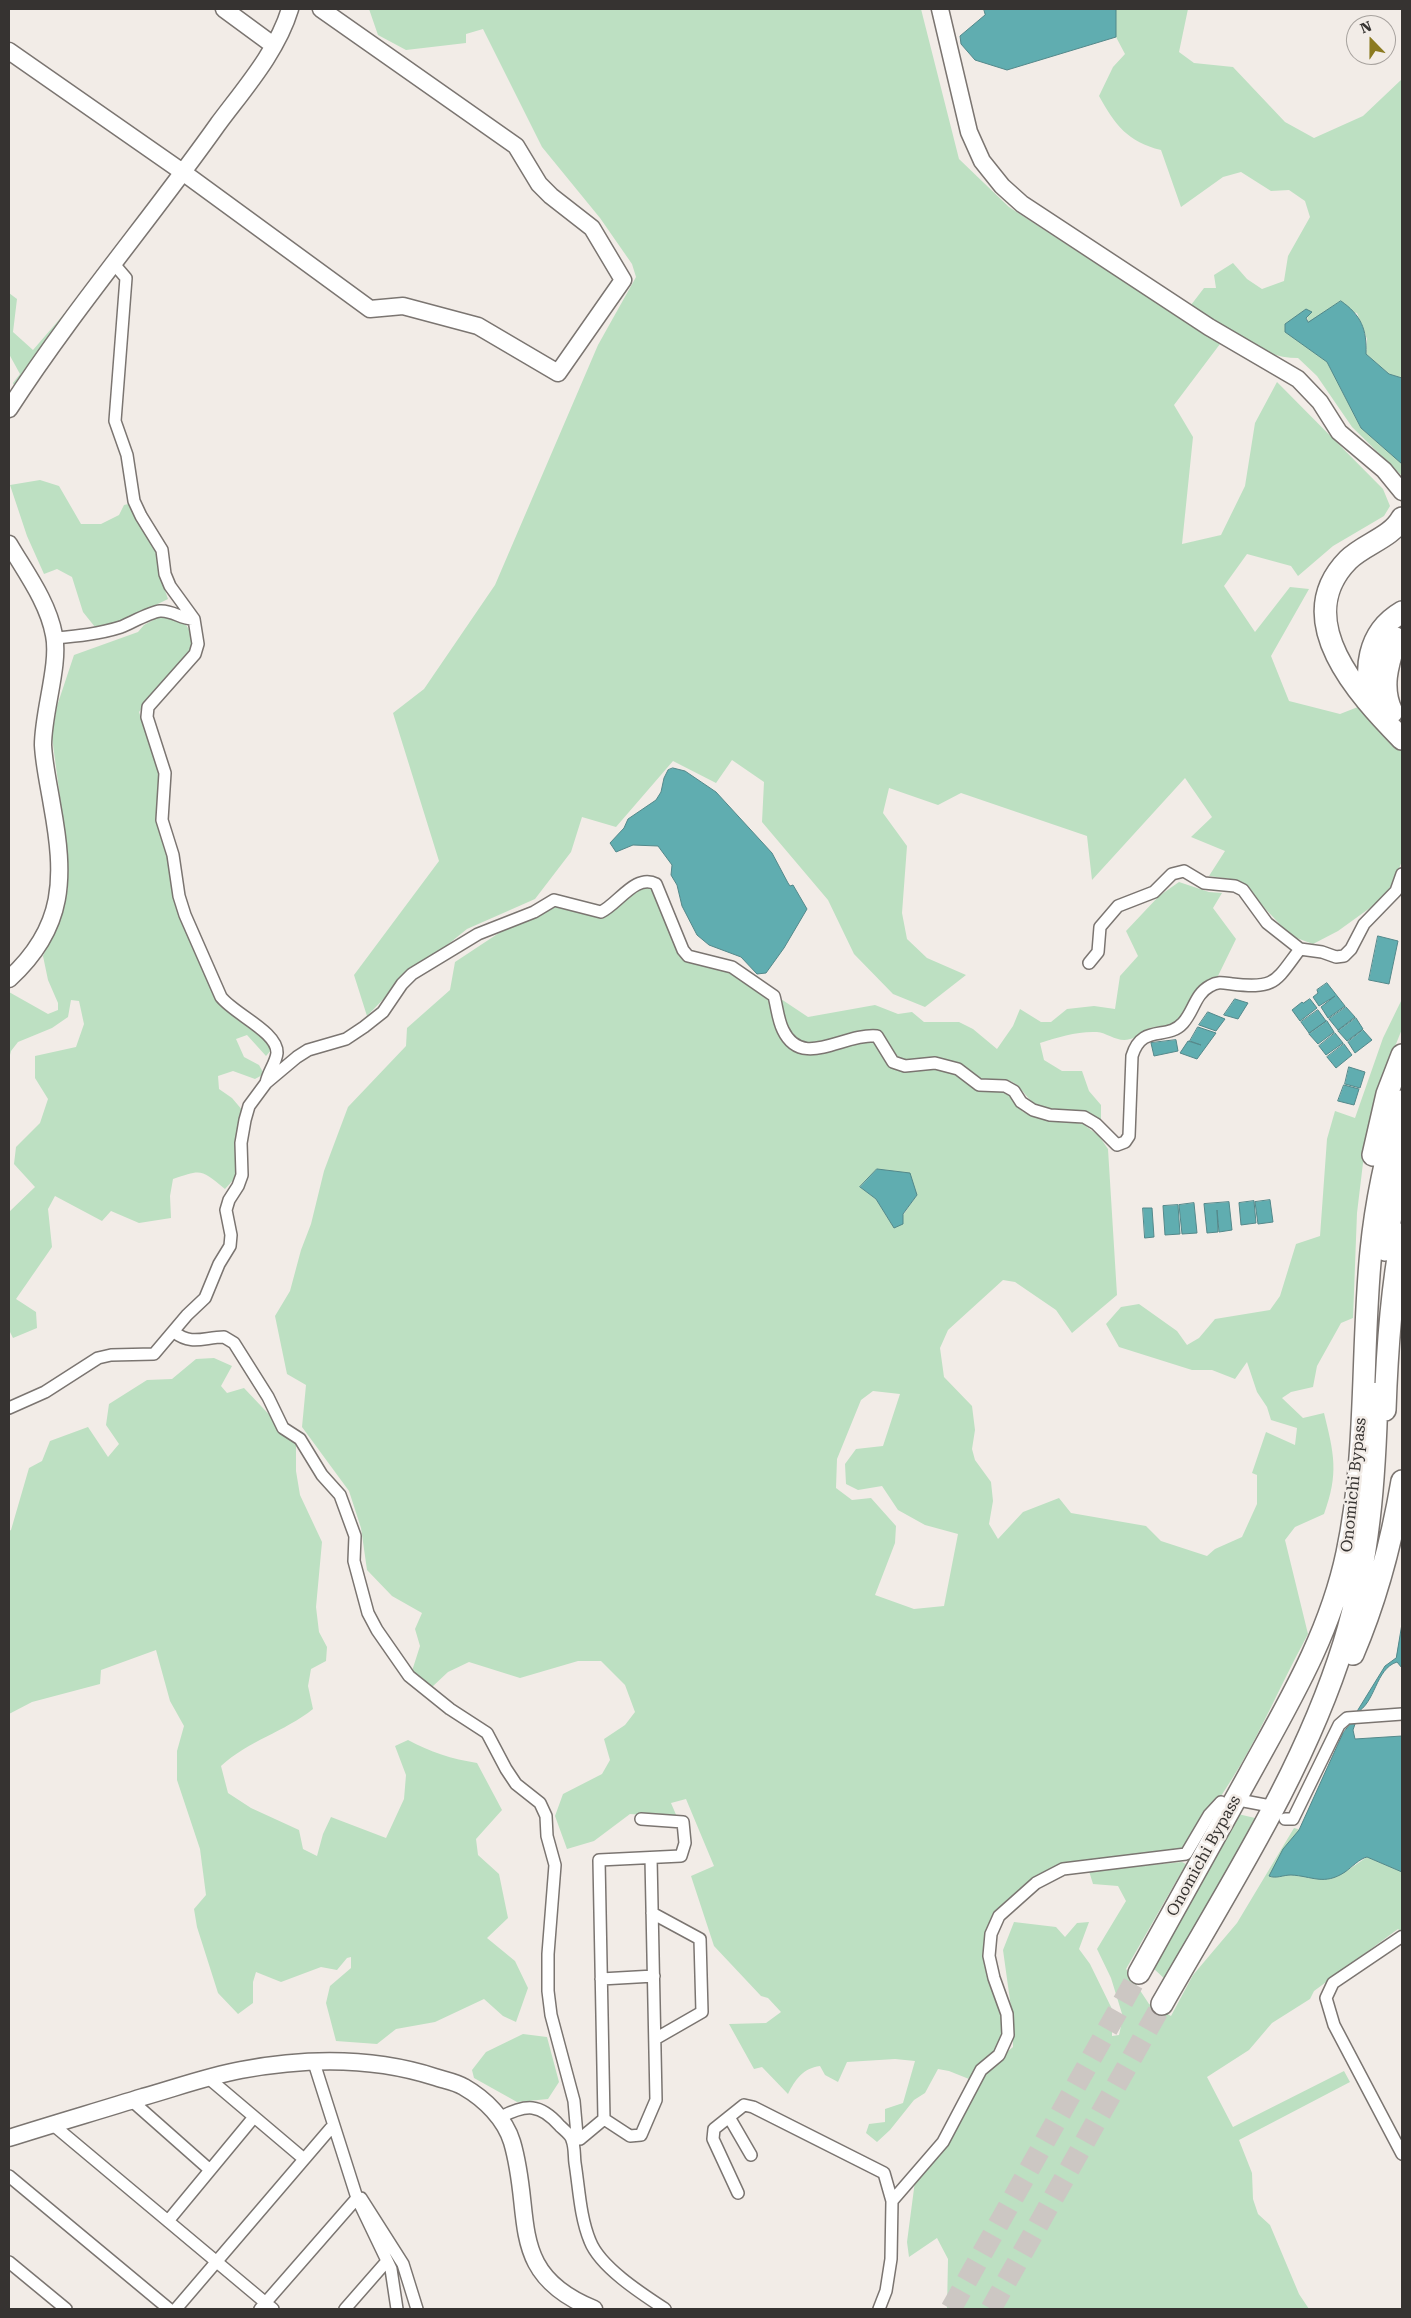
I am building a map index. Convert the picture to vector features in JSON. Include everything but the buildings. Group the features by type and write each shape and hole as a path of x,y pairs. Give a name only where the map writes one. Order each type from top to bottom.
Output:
{"highway":[{"path":"1400,731 1369,704 1348,675 1331,644 1325,614 1326,599 1338,573 1356,552 1388,533 1402,518"},
{"path":"1369,544 1402,536"},
{"path":"1400,731 1373,698 1368,669 1370,654 1383,627 1402,612"},
{"path":"1396,638 1385,674 1385,686 1390,708 1400,731"},
{"path":"1400,731 1395,691 1402,664"},
{"path":"1361,1424 1361,1251 1366,1192 1387,1094 1402,1054"},
{"name":"Onomichi Bypass","path":"1139,1973 1296,1691 1328,1621 1348,1551 1358,1483 1367,1301 1374,1216 1390,1141 1402,1101"},
{"name":"Onomichi Bypass","path":"1162,2004 1224,1896 1296,1762 1316,1721 1345,1642 1363,1563 1369,1525 1376,1441 1384,1262 1402,1154"},
{"path":"1345,1642 1359,1602 1376,1533 1380,1500 1387,1356 1402,1234"},
{"path":"1224,1896 1249,1858 1302,1764 1338,1690 1372,1603 1396,1517 1402,1481"}],"street":[{"path":"224,9 273,44"},
{"path":"9,409 32,373 184,172 273,44 286,22 290,9"},
{"path":"9,51 184,172 370,309 403,306 478,326 558,373 623,280 592,228 551,196 539,184 516,146 321,9"},
{"path":"940,9 969,132 982,161 1002,186 1022,204 1209,327 1298,379 1320,402 1339,432 1388,474 1402,492"},
{"path":"114,264 126,278 115,421 127,455 138,509 162,550 165,574 170,586 194,619 198,644 195,654 148,707 147,717 164,772 162,820 173,855 185,915 221,997 228,1007 266,1031 274,1045 277,1053 266,1083"},
{"path":"9,544 42,600 55,638 55,655 47,703 43,746 60,858 57,905 40,944 25,964 9,979"},
{"path":"55,638 102,632 142,619 159,611 173,612 188,620 194,619"},
{"path":"1089,963 1098,952 1100,927 1118,906 1154,892 1172,874 1184,871 1204,883 1235,886 1243,890 1267,923 1300,949 1322,952 1336,957 1344,956 1351,949 1368,918 1396,891 1402,874"},
{"path":"9,1408 45,1392 98,1358 110,1355 154,1354 187,1315 205,1298 219,1264 230,1246 231,1235 226,1210 242,1175 241,1143 245,1120 249,1106 266,1083 308,1050 346,1039 383,1012 402,984 412,974 478,934 534,912 554,900 601,912 611,907 631,888 643,881 650,881 656,884 683,950 688,956 732,967 774,996 782,1029 790,1042 801,1049 816,1050 866,1035 878,1036 893,1062 905,1066 935,1063 958,1069 979,1085 1004,1086 1014,1091 1022,1102 1033,1110 1050,1114 1084,1117 1096,1124 1117,1145 1125,1142 1129,1136 1132,1056 1135,1045 1147,1035 1172,1030 1183,1023 1202,992 1210,986 1219,982 1264,986 1276,980 1300,949"},
{"path":"174,1332 183,1339 194,1342 224,1337 234,1342 268,1397 283,1428 300,1438 322,1475 340,1495 355,1536 354,1561 368,1613 377,1630 410,1676 450,1710 487,1733 516,1784 540,1803 546,1816 547,1836 555,1865 548,1954 548,1991 551,2015 574,2101 577,2135 572,2139"},
{"path":"1284,1820 1293,1819 1339,1725 1347,1718 1402,1714"},
{"path":"1244,1801 1265,1805"},
{"path":"892,2201 943,2142 981,2070 999,2055 1008,2035 1007,2014 994,1978 989,1956 991,1934 999,1916 1036,1883 1063,1869 1186,1854 1209,1815 1221,1802"},
{"path":"604,2119 599,1860 681,1856 685,1843 683,1822 641,1819"},
{"path":"604,2119 630,2136 641,2135 656,2100 651,1858"},
{"path":"652,1913 700,1939 702,2012 655,2039"},
{"path":"1402,1938 1400,1937 1333,1983 1326,1998 1334,2025 1402,2153"},
{"path":"601,1979 654,1976"},
{"path":"315,2061 357,2198 391,2269 397,2309"},
{"path":"9,2138 240,2070 315,2061 346,2062 414,2070 463,2086 501,2117 512,2142 518,2169 526,2235 531,2255 541,2273 557,2289 575,2301 594,2309"},
{"path":"212,2077 213,2082 304,2159"},
{"path":"132,2101 210,2170"},
{"path":"738,2193 713,2139 714,2129 744,2105 753,2107 884,2172 892,2201 891,2259 886,2291 878,2309"},
{"path":"501,2117 517,2108 529,2107 542,2110 556,2121 572,2139 581,2203 590,2242 601,2259 642,2294 665,2309"},
{"path":"168,2221 254,2117"},
{"path":"729,2117 751,2155"},
{"path":"572,2139 580,2139 604,2119"},
{"path":"52,2124 217,2262 266,2307 357,2198"},
{"path":"176,2309 334,2126"},
{"path":"9,2176 169,2309"},
{"path":"357,2198 361,2198 403,2264 416,2309"},
{"path":"345,2309 387,2261"},
{"path":"9,2262 66,2309"}],"green space":[{"path":"369,9 921,9 959,159 1009,207 1220,344 1174,405 1193,437 1182,544 1221,535 1245,486 1255,423 1277,382 1383,489 1390,506 1384,516 1333,546 1298,576 1291,566 1247,554 1224,586 1255,632 1290,587 1309,589 1271,656 1289,701 1340,714 1363,705 1402,747 1402,861 1393,883 1381,900 1338,931 1313,944 1291,936 1238,880 1209,876 1225,851 1191,837 1212,817 1185,778 1092,880 1087,836 961,793 938,805 889,788 883,813 907,846 902,913 907,939 927,958 966,975 925,1007 893,994 854,954 828,900 762,822 764,782 732,760 716,783 673,761 616,827 582,817 571,852 535,899 467,929 395,987 367,1016 354,975 439,861 393,713 424,689 495,585 598,345 636,277 632,264 600,218 542,147 483,29 466,34 466,43 406,50 378,35"},
{"path":"1116,9 1188,9 1179,52 1194,63 1233,67 1285,122 1314,138 1363,116 1402,79 1402,378 1389,374 1366,354 1367,339 1357,313 1332,308 1308,322 1306,309 1285,325 1286,332 1327,362 1361,428 1402,464 1402,476 1352,427 1317,376 1298,358 1283,357 1255,347 1241,340 1191,305 1204,288 1216,288 1214,275 1233,263 1247,279 1262,289 1284,281 1288,256 1310,217 1305,201 1289,190 1271,191 1241,172 1223,177 1181,207 1161,150 1140,142 1124,131 1111,116 1099,96 1113,67 1125,54 1116,37"},
{"path":"9,293 17,299 13,332 33,350 64,314 70,314 15,388 13,383 20,374 9,354"},
{"path":"40,480 59,486 81,524 101,524 119,515 124,505 133,503 154,542 159,573 168,599 119,623 95,627 83,612 72,577 57,569 44,574 27,536 10,485"},
{"path":"161,616 174,617 184,622 192,634 193,645 189,655 164,679 139,712 161,774 160,825 217,993 260,1030 273,1048 266,1056 247,1035 236,1039 244,1057 259,1065 264,1074 255,1079 233,1071 218,1076 219,1089 232,1098 243,1111 236,1177 225,1189 206,1174 196,1172 173,1179 170,1196 171,1218 139,1223 111,1211 102,1221 55,1196 48,1209 52,1247 16,1299 36,1312 37,1328 13,1338 9,1330 9,1212 35,1187 14,1164 16,1147 40,1123 48,1099 35,1078 35,1056 76,1047 84,1024 79,1001 71,1000 68,1017 52,1028 18,1042 11,1051 9,1059 9,992 48,1014 58,1010 58,1003 48,980 43,956 57,926 68,888 68,858 52,737 57,706 74,655 138,632 144,625"},
{"path":"1179,882 1209,892 1222,893 1213,908 1236,939 1217,978 1207,982 1200,988 1180,1019 1170,1024 1147,1029 1132,1038 1121,1040 1097,1032 1083,1032 1040,1043 1044,1060 1062,1071 1082,1071 1089,1091 1101,1105 1101,1121 1083,1113 1053,1111 1038,1106 1018,1086 1008,1080 1000,1079 983,1084 964,1066 948,1060 898,1060 879,1031 859,1032 809,1043 798,1043 785,1032 781,999 808,1017 875,1005 898,1014 912,1012 924,1022 959,1022 973,1029 997,1049 1013,1026 1020,1009 1041,1022 1051,1022 1067,1009 1094,1006 1115,1009 1120,976 1138,956 1126,931 1159,896"},
{"path":"647,883 657,890 683,959 733,970 771,998 786,1043 798,1053 831,1052 858,1041 877,1043 897,1069 929,1067 948,1070 977,1089 1005,1091 1023,1112 1043,1118 1083,1124 1099,1136 1108,1149 1117,1295 1072,1333 1056,1310 1015,1282 1003,1280 948,1330 940,1348 944,1377 972,1406 975,1430 972,1449 975,1460 991,1482 993,1501 989,1524 998,1539 1023,1512 1059,1498 1071,1513 1146,1526 1161,1541 1207,1556 1215,1549 1242,1537 1257,1504 1257,1475 1252,1473 1266,1432 1295,1445 1297,1428 1271,1420 1267,1407 1257,1392 1247,1362 1235,1379 1212,1370 1192,1370 1119,1347 1106,1324 1121,1307 1139,1304 1177,1331 1187,1345 1199,1338 1215,1319 1270,1310 1280,1296 1296,1244 1320,1236 1327,1139 1335,1111 1355,1118 1383,1038 1402,999 1402,1029 1388,1064 1363,1163 1357,1213 1353,1318 1341,1323 1317,1366 1313,1387 1291,1392 1282,1398 1303,1418 1324,1413 1332,1452 1332,1487 1324,1514 1295,1527 1285,1540 1308,1634 1241,1764 1183,1852 1045,1877 987,1934 1004,2015 1004,2036 996,2054 982,2062 969,2079 938,2069 925,2093 914,2100 890,2130 877,2142 866,2133 869,2124 885,2122 885,2109 903,2103 915,2061 895,2059 847,2062 838,2082 825,2075 820,2066 814,2067 800,2076 788,2094 762,2067 754,2069 729,2024 766,2023 781,2012 768,1998 761,1996 714,1946 691,1876 714,1866 686,1799 671,1803 677,1817 630,1814 594,1841 567,1849 555,1816 563,1794 602,1774 610,1760 604,1739 625,1725 635,1712 625,1685 601,1661 578,1661 520,1678 469,1662 448,1672 432,1687 412,1671 420,1646 415,1629 422,1613 392,1596 367,1570 361,1528 349,1491 302,1427 306,1385 287,1374 275,1316 290,1291 301,1250 311,1224 324,1171 348,1107 406,1046 407,1028 450,990 455,962 508,927 554,905 597,917 618,908 622,898","holes":["877,1169 917,1195 894,1228 876,1199 860,1187","873,1391 900,1394 883,1446 856,1449 845,1464 846,1484 858,1490 882,1486 898,1510 925,1525 958,1534 944,1606 914,1609 875,1595 895,1543 896,1526 871,1498 852,1500 836,1488 837,1459 861,1400"]},
{"path":"214,1358 232,1366 221,1386 227,1393 244,1388 296,1443 296,1471 300,1495 322,1542 316,1607 319,1632 327,1647 326,1661 311,1669 308,1686 313,1709 290,1724 254,1743 221,1766 228,1793 251,1808 299,1830 303,1849 317,1856 323,1834 331,1817 386,1838 404,1799 406,1775 395,1746 408,1740 441,1754 477,1763 502,1810 476,1839 478,1855 499,1874 508,1918 487,1938 515,1961 528,1988 516,2022 503,2016 484,1999 435,2022 396,2029 377,2044 336,2041 326,2003 330,1986 351,1968 351,1957 347,1958 337,1970 321,1967 281,1982 256,1972 253,1982 253,2003 238,2014 218,1993 197,1927 194,1909 206,1895 200,1849 177,1780 177,1751 184,1726 170,1701 156,1650 101,1670 100,1684 32,1702 9,1714 9,1531 11,1530 29,1468 42,1461 50,1441 88,1427 108,1457 119,1444 106,1425 109,1404 147,1380 172,1379 196,1359"},
{"path":"1238,1814 1255,1818 1167,1981 1153,1968"},
{"path":"1294,1828 1301,1830 1348,1870 1367,1857 1402,1872 1402,1932 1398,1929 1314,1991 1310,1999 1272,2023 1249,2050 1207,2077 1233,2127 1344,2071 1350,2082 1239,2140 1252,2173 1253,2199 1258,2214 1270,2225 1299,2294 1309,2309 947,2309 948,2259 937,2238 909,2257 907,2242 915,2181 988,2068 1013,2047 1013,2022 1003,1950 1014,1922 1056,1927 1065,1937 1077,1923 1089,1922 1079,1949 1090,1964 1112,2009 1112,2036 1119,2035 1123,2017 1111,1978 1097,1949 1126,1901 1118,1886 1093,1884 1089,1871 1182,1862 1186,1864 1126,1969 1149,2004 1171,2016 1193,1975 1237,1923"},
{"path":"523,2034 547,2037 559,2082 548,2099 517,2102 474,2078 472,2070 486,2052"}],"water":[{"path":"984,9 1116,9 1116,37 1007,70 975,60 961,44 960,36 985,15"},
{"path":"1341,301 1358,317 1361,323 1364,330 1366,354 1389,374 1402,378 1402,464 1361,428 1327,362 1285,332 1285,324 1306,309 1312,312 1306,318 1308,322"},
{"path":"673,768 685,771 716,792 772,853 788,883 790,886 793,885 807,909 784,948 766,973 757,974 741,957 709,945 697,935 682,906 677,885 671,875 672,865 658,846 633,845 616,852 610,843 624,828 628,819 656,800 661,792 668,770"},
{"path":"1378,936 1398,941 1389,984 1369,980"},
{"path":"1327,983 1345,1006 1328,1018 1321,1007 1335,996 1319,1006 1313,997 1318,993 1317,990"},
{"path":"1235,999 1248,1003 1238,1019 1224,1015"},
{"path":"1310,999 1317,1008 1300,1021 1292,1010 1302,1002"},
{"path":"1346,1007 1355,1017 1338,1030 1329,1019"},
{"path":"1318,1010 1326,1021 1309,1033 1301,1022"},
{"path":"1208,1012 1225,1019 1216,1031 1199,1025"},
{"path":"1356,1018 1363,1029 1347,1041 1338,1031"},
{"path":"1327,1021 1334,1032 1318,1044 1309,1034"},
{"path":"1198,1027 1216,1033 1197,1059 1180,1053 1188,1041 1201,1045 1190,1041"},
{"path":"1363,1030 1372,1040 1355,1053 1348,1042"},
{"path":"1335,1033 1343,1043 1326,1055 1319,1046"},
{"path":"1176,1040 1178,1051 1154,1056 1151,1043"},
{"path":"1344,1044 1352,1055 1336,1068 1327,1057"},
{"path":"1349,1067 1365,1072 1360,1088 1345,1084"},
{"path":"1344,1085 1359,1089 1354,1105 1338,1101"},
{"path":"877,1169 910,1173 917,1195 903,1214 903,1224 894,1228 876,1199 860,1187"},
{"path":"1270,1200 1273,1222 1258,1224 1255,1202"},
{"path":"1254,1201 1256,1223 1241,1225 1239,1203"},
{"path":"1229,1202 1232,1230 1219,1232 1217,1210 1218,1232 1207,1233 1204,1204"},
{"path":"1194,1203 1197,1233 1182,1234 1179,1205"},
{"path":"1178,1205 1180,1234 1165,1235 1163,1206"},
{"path":"1143,1208 1152,1208 1154,1237 1145,1238"},
{"path":"1402,1624 1402,1668 1397,1662 1390,1666 1384,1672 1368,1702 1356,1713 1385,1666 1396,1658"},
{"path":"1353,1721 1356,1721 1353,1730 1355,1739 1402,1736 1402,1872 1367,1857 1331,1879 1291,1875 1269,1876 1283,1849 1299,1830 1343,1733"}],"tunnel":[{"path":"951,2309 1139,1973"},
{"path":"991,2309 1162,2004"}]}
